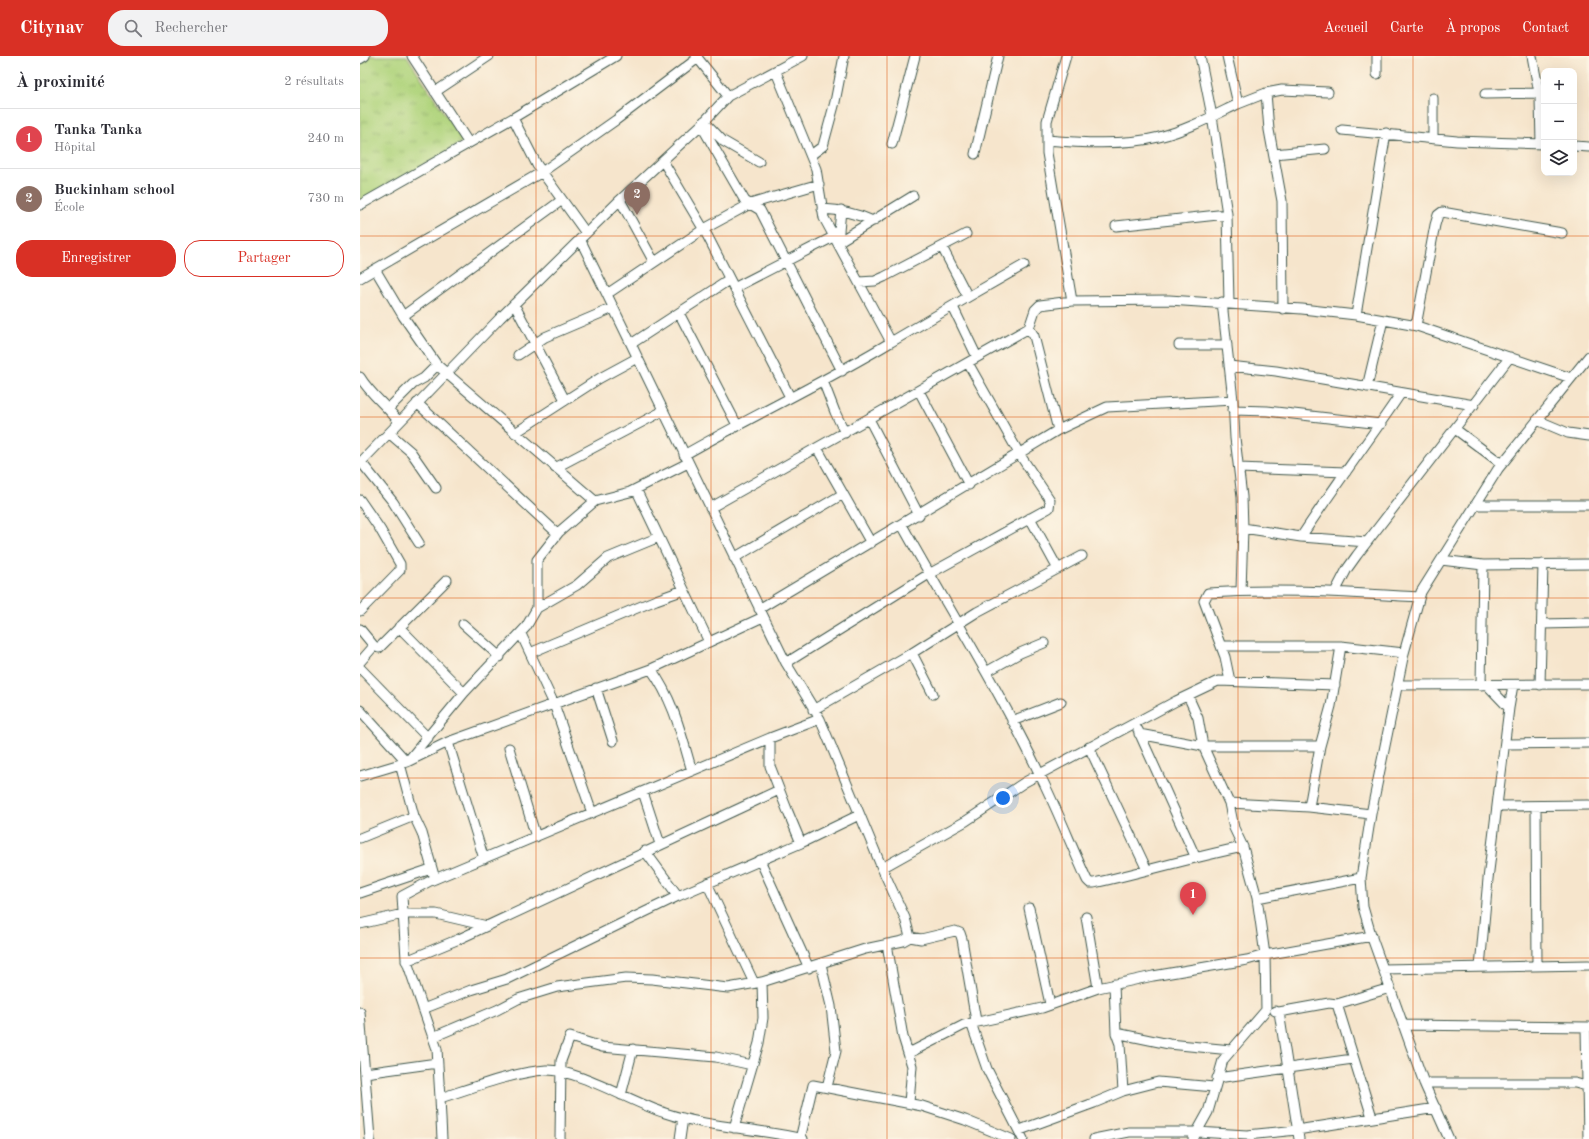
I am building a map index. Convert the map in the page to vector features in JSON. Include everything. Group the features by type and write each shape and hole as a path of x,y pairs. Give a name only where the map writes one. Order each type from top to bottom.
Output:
{"street":[{"path":"360,59 365,56"},
{"path":"412,56 468,142"},
{"path":"435,92 487,56"},
{"path":"360,205 468,142 513,118 616,56"},
{"path":"419,543 393,502 360,462 445,373 514,304 620,200 703,123 728,96 776,72 787,60 803,56"},
{"path":"811,155 823,146 835,102 844,56"},
{"path":"892,144 915,56"},
{"path":"975,154 998,56"},
{"path":"1066,56 1047,121 1046,153 1072,301"},
{"path":"1200,56 1212,116 1227,214 1227,345 1244,528 1241,591"},
{"path":"1227,56 1238,104"},
{"path":"1377,56 1377,74"},
{"path":"1532,56 1539,93 1542,140"},
{"path":"360,278 542,172 616,120 697,57 728,96"},
{"path":"776,72 816,169 824,218 837,239 890,342"},
{"path":"1047,140 1102,142 1159,137 1191,126 1266,92 1282,90 1328,92"},
{"path":"1266,92 1269,130 1282,202 1282,309"},
{"path":"1485,94 1539,93"},
{"path":"1433,98 1433,138"},
{"path":"513,118 542,172 562,200 583,236 613,308 734,558 786,663 813,710 820,719 882,868 905,918 910,937"},
{"path":"703,123 723,141 759,162"},
{"path":"703,123 745,201 760,210 842,371"},
{"path":"1342,130 1386,133 1457,141 1541,144"},
{"path":"1356,315 1386,133"},
{"path":"1577,146 1589,147"},
{"path":"1274,154 1325,150"},
{"path":"663,161 704,229 790,397"},
{"path":"607,294 704,229 750,204 819,184"},
{"path":"631,344 679,313 731,284 786,261 811,247 837,239 874,221 913,196"},
{"path":"403,316 562,200"},
{"path":"620,200 654,262"},
{"path":"822,209 841,210 859,214 874,221"},
{"path":"837,239 841,210"},
{"path":"1416,326 1435,225 1438,215 1442,212 1507,222 1562,233"},
{"path":"1116,226 1227,214"},
{"path":"859,282 875,281 884,277 966,234"},
{"path":"942,247 968,297"},
{"path":"537,608 537,560 557,534 595,501 636,489 686,459 736,425 842,371 1024,265"},
{"path":"375,269 403,316 437,365 595,501"},
{"path":"1058,430 1034,336 1030,328 1034,310 1040,305 1072,301 1169,300 1226,303 1356,315 1416,326 1571,378"},
{"path":"514,304 565,400"},
{"path":"953,307 977,357"},
{"path":"518,355 545,337 613,308"},
{"path":"679,313 736,425"},
{"path":"1367,387 1383,320"},
{"path":"710,508 1030,328"},
{"path":"1179,345 1227,345"},
{"path":"1449,1139 1424,1083 1383,969 1363,907 1361,878 1371,814 1404,653 1419,597 1502,464 1589,356"},
{"path":"515,433 600,378 638,358"},
{"path":"1335,592 1347,569 1367,542 1510,358"},
{"path":"786,663 929,574 1049,508 1051,503 1020,454 968,363"},
{"path":"389,408 413,384 424,378 437,365"},
{"path":"1229,366 1276,371 1401,394 1474,405"},
{"path":"1579,368 1589,369"},
{"path":"360,377 363,389 389,408 399,422"},
{"path":"823,381 845,433"},
{"path":"919,391 969,485"},
{"path":"1301,537 1401,394"},
{"path":"360,776 404,763 448,742 651,669 709,642 761,613 871,543 1058,430 1107,407 1233,400"},
{"path":"417,403 557,534"},
{"path":"1233,410 1267,411 1381,424"},
{"path":"555,468 663,411"},
{"path":"869,419 919,515"},
{"path":"1537,420 1568,433 1589,436"},
{"path":"1455,429 1502,464"},
{"path":"389,433 411,452 436,488"},
{"path":"817,448 871,543"},
{"path":"1239,468 1346,472"},
{"path":"636,489 709,642"},
{"path":"734,558 843,494"},
{"path":"360,500 380,529 400,564 400,570 360,611"},
{"path":"1475,505 1589,505"},
{"path":"1030,518 1058,569"},
{"path":"902,525 929,574 960,623 1040,774 1087,880 1090,883 1125,876 1194,856 1243,846"},
{"path":"1244,528 1301,537 1367,542"},
{"path":"404,763 428,738 464,693 521,634 537,608 577,585 608,558 660,537"},
{"path":"813,710 912,653 960,623 1082,556"},
{"path":"1441,560 1483,565 1589,564"},
{"path":"1540,685 1543,564"},
{"path":"1483,565 1484,685 1509,708"},
{"path":"360,629 374,646 379,648 447,580"},
{"path":"530,653 684,590"},
{"path":"1230,681 1221,646 1204,600 1208,593 1241,591 1335,592 1419,597"},
{"path":"1542,624 1589,623"},
{"path":"463,624 500,657"},
{"path":"399,627 464,693"},
{"path":"521,634 554,704 592,813"},
{"path":"986,672 1020,653 1044,643"},
{"path":"360,662 374,646"},
{"path":"1221,646 1342,646 1404,653"},
{"path":"1309,807 1320,746 1332,706 1342,646"},
{"path":"912,653 933,694"},
{"path":"360,668 428,738"},
{"path":"651,669 665,688 678,723 692,771"},
{"path":"882,868 966,821 1010,790 1218,681 1335,685"},
{"path":"1397,685 1589,684"},
{"path":"1480,967 1488,878 1513,685"},
{"path":"596,688 613,741"},
{"path":"1188,696 1198,718 1203,746 1229,803 1234,828 1243,846 1256,898 1265,955 1266,1010 1230,1050 1223,1060 1208,1112 1195,1135"},
{"path":"1012,721 1060,702"},
{"path":"360,710 404,763 414,816 422,833 435,879"},
{"path":"442,1139 437,1063 438,1049 406,961 402,896 435,879 770,738 820,719"},
{"path":"1134,724 1194,856"},
{"path":"1139,734 1203,746 1320,746"},
{"path":"770,738 770,766 801,843"},
{"path":"448,742 484,859"},
{"path":"1505,744 1589,743"},
{"path":"509,748 536,837"},
{"path":"1089,748 1147,870"},
{"path":"406,961 486,926 779,790"},
{"path":"643,792 660,844"},
{"path":"1229,803 1309,807 1371,814"},
{"path":"1498,806 1589,805"},
{"path":"1536,806 1537,966"},
{"path":"423,1009 471,990 507,979 678,896 801,843 860,815"},
{"path":"360,838 414,816"},
{"path":"645,851 678,896"},
{"path":"760,860 809,968"},
{"path":"360,893 432,869"},
{"path":"1256,898 1361,878"},
{"path":"707,883 758,982 763,1018 759,1044 734,1128"},
{"path":"1029,908 1050,1004"},
{"path":"360,924 403,914 436,914 486,926"},
{"path":"1086,917 1098,988"},
{"path":"433,1037 497,1010 518,999 557,987 626,978 652,979 728,988 758,982 809,968 865,948 887,944 910,937 921,938 955,932 960,933 974,1022 987,1069 1020,1130 1023,1139"},
{"path":"909,1053 964,1025 1042,1008 1098,988 1202,966 1247,960 1265,955 1372,936"},
{"path":"887,944 903,1037 912,1066 909,1103"},
{"path":"821,964 831,1006 836,1051 827,1087"},
{"path":"1383,969 1589,965"},
{"path":"1114,984 1116,1033 1120,1044 1123,1091"},
{"path":"1266,1010 1280,1012 1329,1003 1336,1004 1390,988"},
{"path":"1336,1004 1372,1117"},
{"path":"360,1012 370,1139"},
{"path":"1280,1012 1298,1135"},
{"path":"1403,1025 1456,1024 1588,1027 1586,1086 1588,1139"},
{"path":"1116,1033 1169,1044 1230,1050"},
{"path":"560,1139 561,1061 570,1038 602,1047 716,1057 752,1065"},
{"path":"621,1095 633,1049"},
{"path":"1217,1078 1353,1059"},
{"path":"365,1073 437,1063"},
{"path":"440,1098 527,1073 547,1070 566,1072 665,1113 709,1125 734,1128 747,1134 801,1139 813,1084 909,1103 965,1120 1011,1139"},
{"path":"1020,1130 1123,1091 1158,1082 1214,1087"},
{"path":"1424,1083 1575,1083 1586,1086"},
{"path":"1094,1139 1129,1132 1195,1135 1298,1135 1372,1117 1436,1108"},
{"path":"680,1139 683,1118"}],"green space":[{"path":"360,56 407,56 463,142 360,204"}],"place":[{"name":"Buckinham school","path":"637,215"},
{"name":"Tanka Tanka","path":"1193,915"}]}
